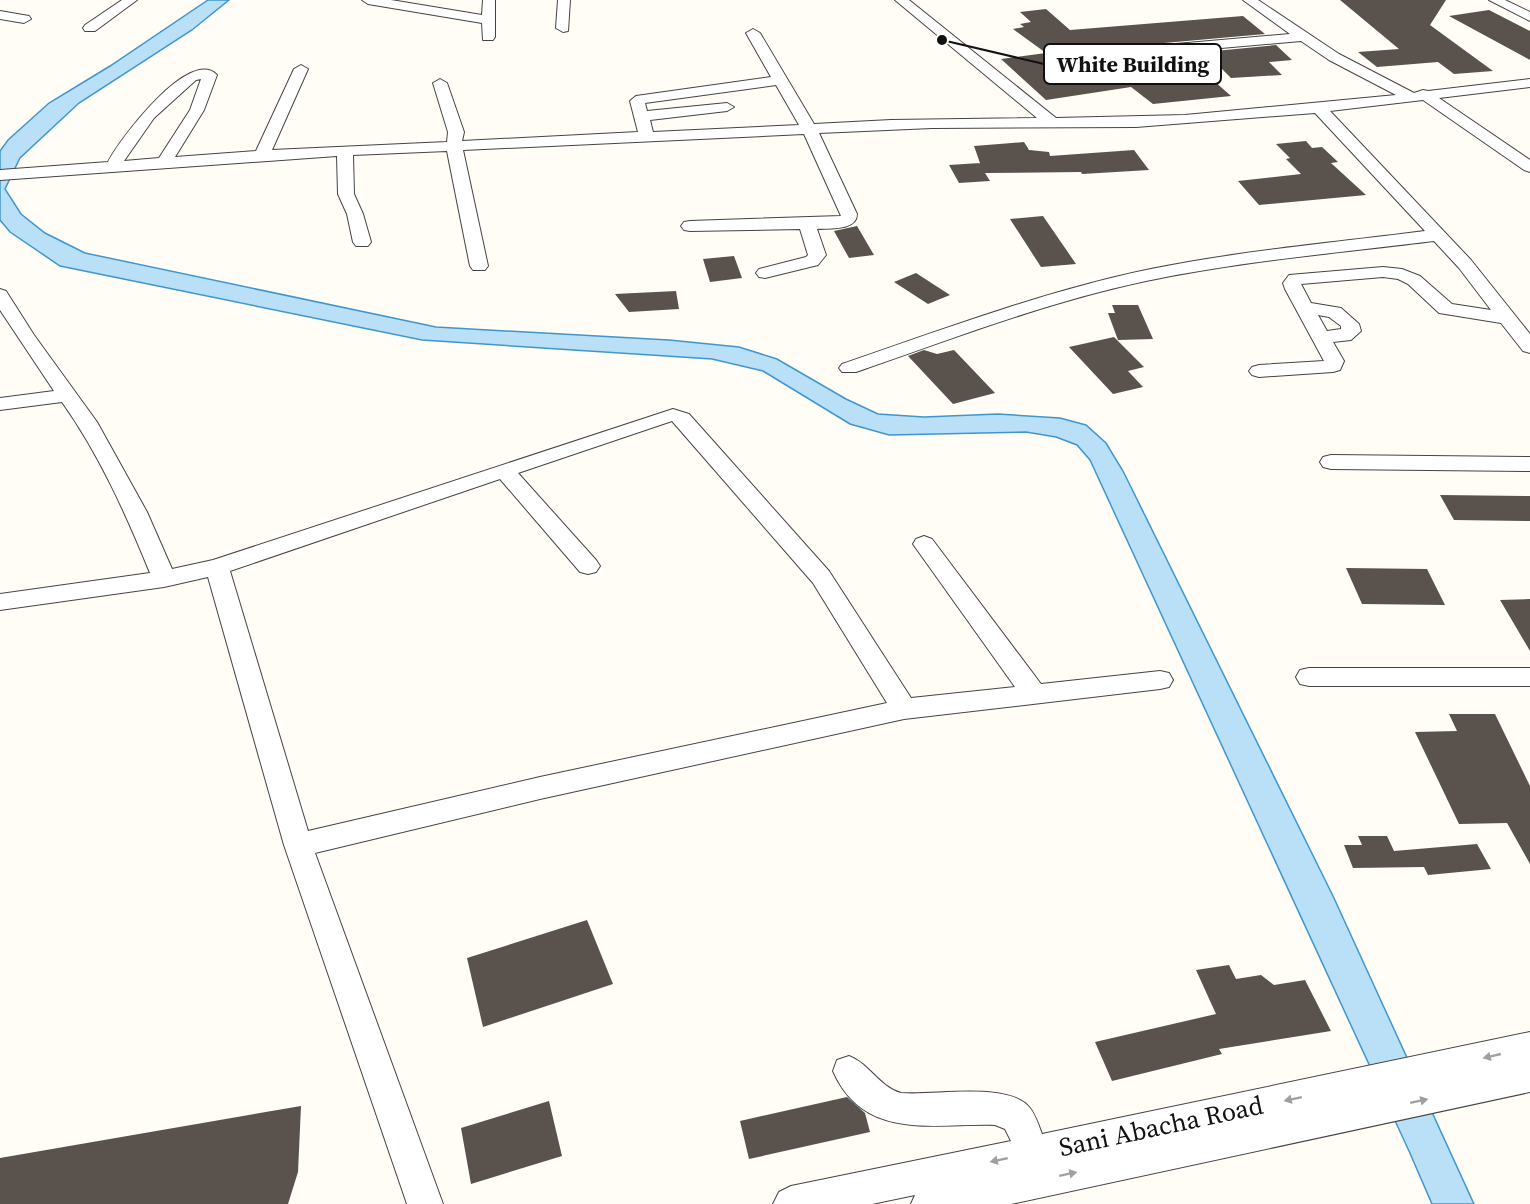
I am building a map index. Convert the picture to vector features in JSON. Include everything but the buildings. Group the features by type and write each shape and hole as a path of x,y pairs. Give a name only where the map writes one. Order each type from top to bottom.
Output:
{"street":[{"path":"90,28 131,0"},
{"path":"368,0 488,20"},
{"path":"488,37 489,0"},
{"path":"564,0 564,28"},
{"path":"901,0 1051,122"},
{"path":"1249,0 1334,57 1416,95 1530,167"},
{"path":"1495,0 1530,17"},
{"path":"0,15 24,19"},
{"path":"690,226 837,223 849,219 849,214 809,129 753,33"},
{"path":"1153,50 1302,37"},
{"path":"262,155 301,69"},
{"path":"113,166 122,150 149,116 192,76 210,75 197,110 164,162"},
{"path":"647,136 640,116 638,101 641,99 781,80"},
{"path":"440,83 456,132 454,145 479,266"},
{"path":"0,175 262,155 809,129 862,124 1137,122 1318,107 1530,83"},
{"path":"720,87 737,132"},
{"path":"640,116 728,107"},
{"path":"1318,107 1465,264 1530,347"},
{"path":"345,152 346,194 362,242"},
{"path":"765,273 812,261 817,255 807,224"},
{"path":"849,368 1026,309 1144,277 1212,264 1438,235"},
{"path":"1259,371 1333,366 1334,361 1292,283 1295,279 1383,272 1402,274 1414,280 1446,309 1508,318"},
{"path":"0,295 8,324 68,395 87,422 136,512 164,579"},
{"path":"1305,308 1334,312 1350,324 1351,331 1344,336 1321,337"},
{"path":"0,404 68,395"},
{"path":"0,602 164,579 217,567 673,415 682,418 821,577 904,709"},
{"path":"1331,462 1530,464"},
{"path":"504,471 588,566"},
{"path":"924,544 1034,694"},
{"path":"217,567 298,845 425,1204"},
{"path":"1309,677 1530,677"},
{"path":"298,845 540,788 904,709 1160,680"},
{"name":"Sani Abacha Road","path":"1464,1077 1530,1047"},
{"path":"849,1071 872,1096 888,1106 908,1112 939,1112 987,1107 1003,1109 1017,1117 1032,1153"},
{"name":"Sani Abacha Road","path":"929,1204 1357,1100 1464,1077 1530,1077"},
{"name":"Sani Abacha Road","path":"791,1204 1032,1153 1357,1100"}],"water":[{"path":"208,0 229,0 192,30 79,103 20,158 5,189 21,214 45,233 85,253 436,327 669,340 739,347 777,359 846,399 878,414 924,417 998,414 1060,418 1086,425 1106,443 1123,471 1333,896 1474,1204 1432,1204 1090,460 1077,445 1056,437 1026,432 889,435 850,424 763,371 712,359 422,340 60,266 10,232 0,220 0,151 8,140 49,103 110,66"}],"place":[{"name":"White Building","path":"942,40"}]}
